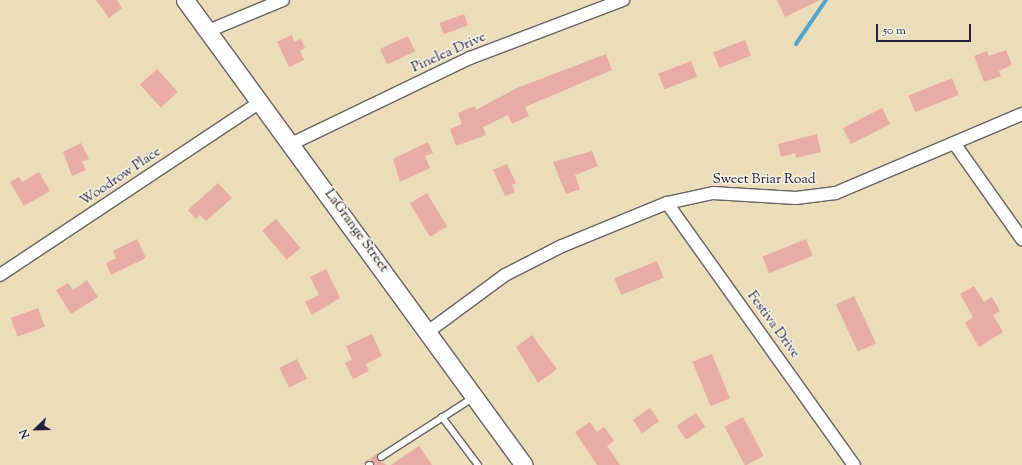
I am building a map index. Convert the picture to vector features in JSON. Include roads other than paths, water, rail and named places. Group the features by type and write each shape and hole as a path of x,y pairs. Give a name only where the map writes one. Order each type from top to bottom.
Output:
{"street":[{"name":"LaGrange Street","path":"185,0 259,103 292,144 429,331 524,465"},
{"path":"208,30 283,0"},
{"name":"Pinelea Drive","path":"292,144 470,58 623,0"},
{"name":"Woodrow Place","path":"0,275 259,103"},
{"name":"Sweet Briar Road","path":"429,331 505,275 562,246 667,204 713,194 796,198 836,193 1022,114"},
{"path":"954,142 1022,239"},
{"name":"Festiva Drive","path":"667,204 854,465"}],"lane":[{"path":"381,457 475,396"},
{"path":"442,416 478,465"}],"waterway":[{"path":"796,44 826,0"}]}
